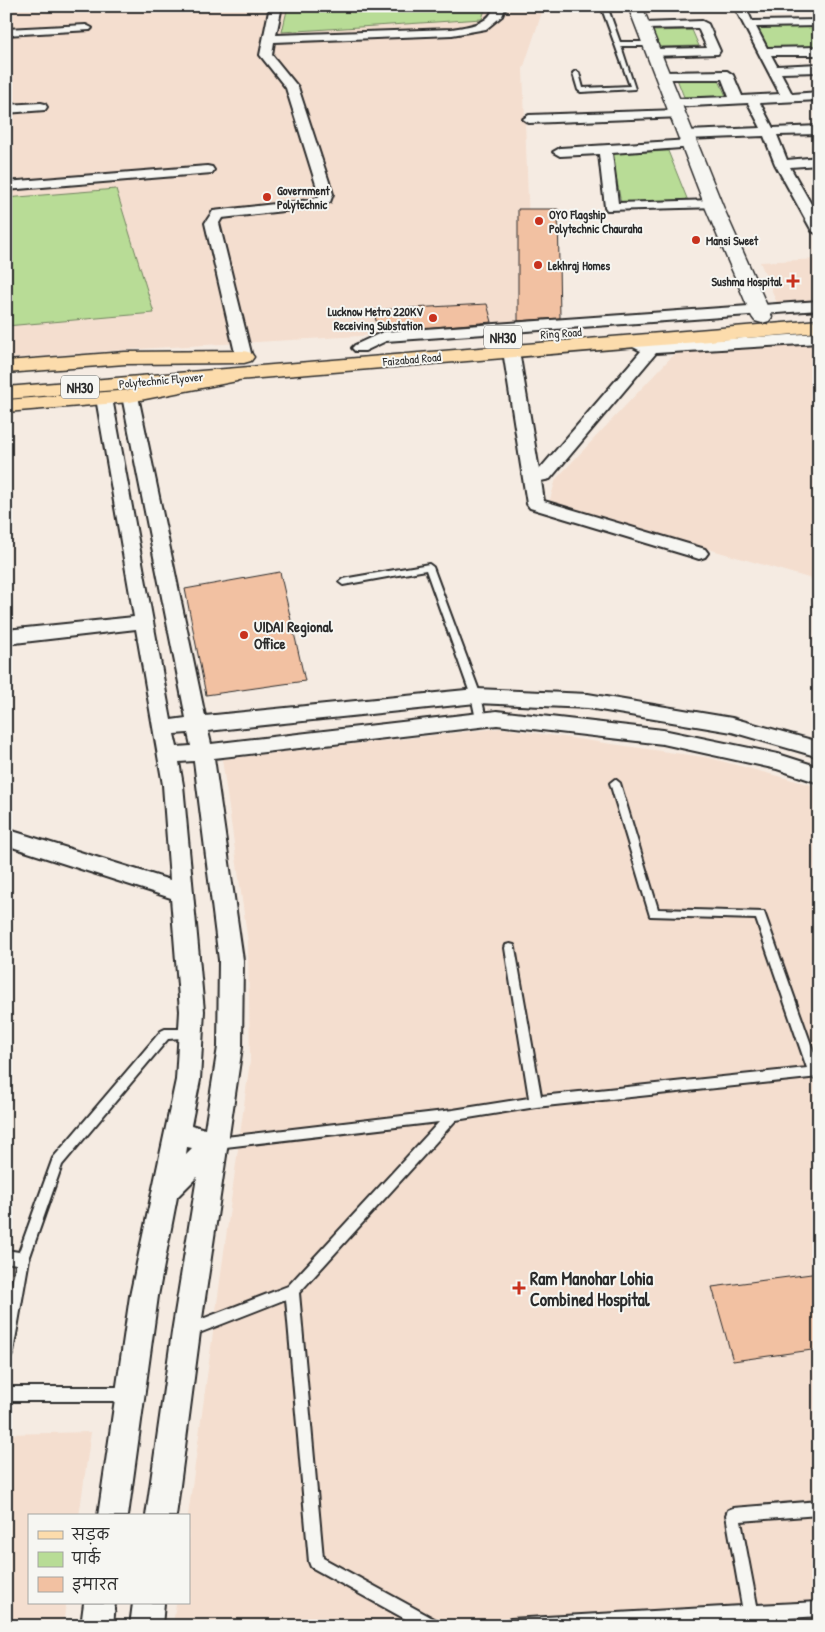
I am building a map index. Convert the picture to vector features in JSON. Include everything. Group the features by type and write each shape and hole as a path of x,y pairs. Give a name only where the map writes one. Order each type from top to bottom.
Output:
{"main road":[{"name":"Ring Road","path":"250,364 360,348 766,325 819,313"},
{"name":"Faizabad Road","path":"6,367 125,358 250,364 642,346 766,325 819,326"},
{"name":"Faizabad Road","path":"6,406 130,396 250,364"},
{"name":"Polytechnic Flyover","path":"6,393 153,373 250,364"},
{"name":"Polytechnic Flyover","path":"6,378 153,373"}],"street":[{"path":"250,364 212,223 218,214 314,204 325,199 326,194 292,87 266,55 276,6"},
{"path":"269,40 452,32 482,27 498,14 500,6"},
{"path":"635,6 713,204 766,325"},
{"path":"740,6 788,98"},
{"path":"749,24 819,23"},
{"path":"643,26 702,24 714,51 652,49"},
{"path":"6,32 86,28"},
{"path":"765,52 819,51"},
{"path":"774,70 819,68"},
{"path":"663,76 727,75 738,100"},
{"path":"529,119 675,108 738,100 819,96"},
{"path":"752,99 796,192 819,231"},
{"path":"6,109 41,107"},
{"path":"560,152 605,150 769,132 819,130"},
{"path":"605,150 612,207 713,204"},
{"path":"782,164 819,161"},
{"path":"6,186 207,170"},
{"path":"796,192 811,194"},
{"path":"766,325 819,305"},
{"path":"766,325 819,338"},
{"path":"532,476 544,475 642,346"},
{"path":"511,351 536,504 699,553"},
{"path":"130,396 197,724 231,960 230,1046 186,1332 161,1514"},
{"path":"104,398 173,785 192,1011 188,1080 144,1296 112,1514"},
{"path":"121,493 149,489"},
{"path":"6,637 144,622"},
{"path":"163,728 476,696 588,701 732,725 819,750"},
{"path":"357,708 360,733"},
{"path":"168,756 497,718 662,737 778,762 819,775"},
{"path":"6,837 182,894"},
{"path":"177,1132 215,1143"},
{"path":"165,1191 215,1143"},
{"path":"97,1626 100,1604"},
{"path":"146,1626 150,1604"}],"lane":[{"path":"576,74 581,90 633,88 604,6"},
{"path":"618,44 652,49"},
{"path":"343,582 429,567 476,696 481,719"},
{"path":"215,1143 453,1115 536,1102 816,1072 760,915 654,914 615,783"},
{"path":"510,948 536,1102"},
{"path":"6,1352 23,1259 57,1162 165,1034 190,1034"},
{"path":"186,1332 292,1291 453,1115"},
{"path":"6,1256 23,1259"},
{"path":"292,1291 316,1562 433,1626"},
{"path":"6,1394 130,1394"},
{"path":"752,1618 732,1515 819,1508"},
{"path":"510,1626 752,1618 819,1609"}],"shaded area":[{"name":"Government Polytechnic","path":"6,6 544,6 523,69 533,326 153,348 6,359"},
{"name":"Sushma Hospital","path":"819,259 819,300 777,303 760,262"},
{"path":"819,339 819,581 549,503 556,479 677,351"},
{"name":"Ram Manohar Lohia Combined Hospital","path":"500,728 710,758 819,787 819,1626 173,1626 176,1604 190,1604 190,1514 188,1514 250,1061 248,942 222,759"},
{"path":"91,1432 79,1514 28,1514 28,1604 66,1604 63,1626 6,1626 6,1434"}],"green space":[{"path":"288,6 486,6 482,19 282,32"},
{"path":"819,25 819,47 769,49 757,27"},
{"path":"692,30 699,46 659,47 652,31"},
{"path":"718,78 726,96 684,97 677,79"},
{"path":"668,151 688,201 621,203 612,154"},
{"path":"116,189 154,313 6,326 6,198"}],"building":[{"name":"Lekhraj Homes","path":"518,209 558,209 560,318 518,321"},
{"name":"Lucknow Metro 220KV Receiving Substation","path":"487,304 492,322 378,332 374,310"},
{"name":"UIDAI Regional Office","path":"280,572 305,681 206,695 185,589"},
{"path":"819,1273 819,1349 733,1361 712,1287"}],"place":[{"name":"Government Polytechnic","path":"267,197"},
{"name":"OYO Flagship Polytechnic Chauraha","path":"539,221"},
{"name":"Mansi Sweet","path":"696,240"},
{"name":"Lekhraj Homes","path":"538,265"},
{"name":"Sushma Hospital","path":"793,281"},
{"name":"Lucknow Metro 220KV Receiving Substation","path":"433,318"},
{"name":"UIDAI Regional Office","path":"244,635"},
{"name":"Ram Manohar Lohia Combined Hospital","path":"519,1288"}]}
